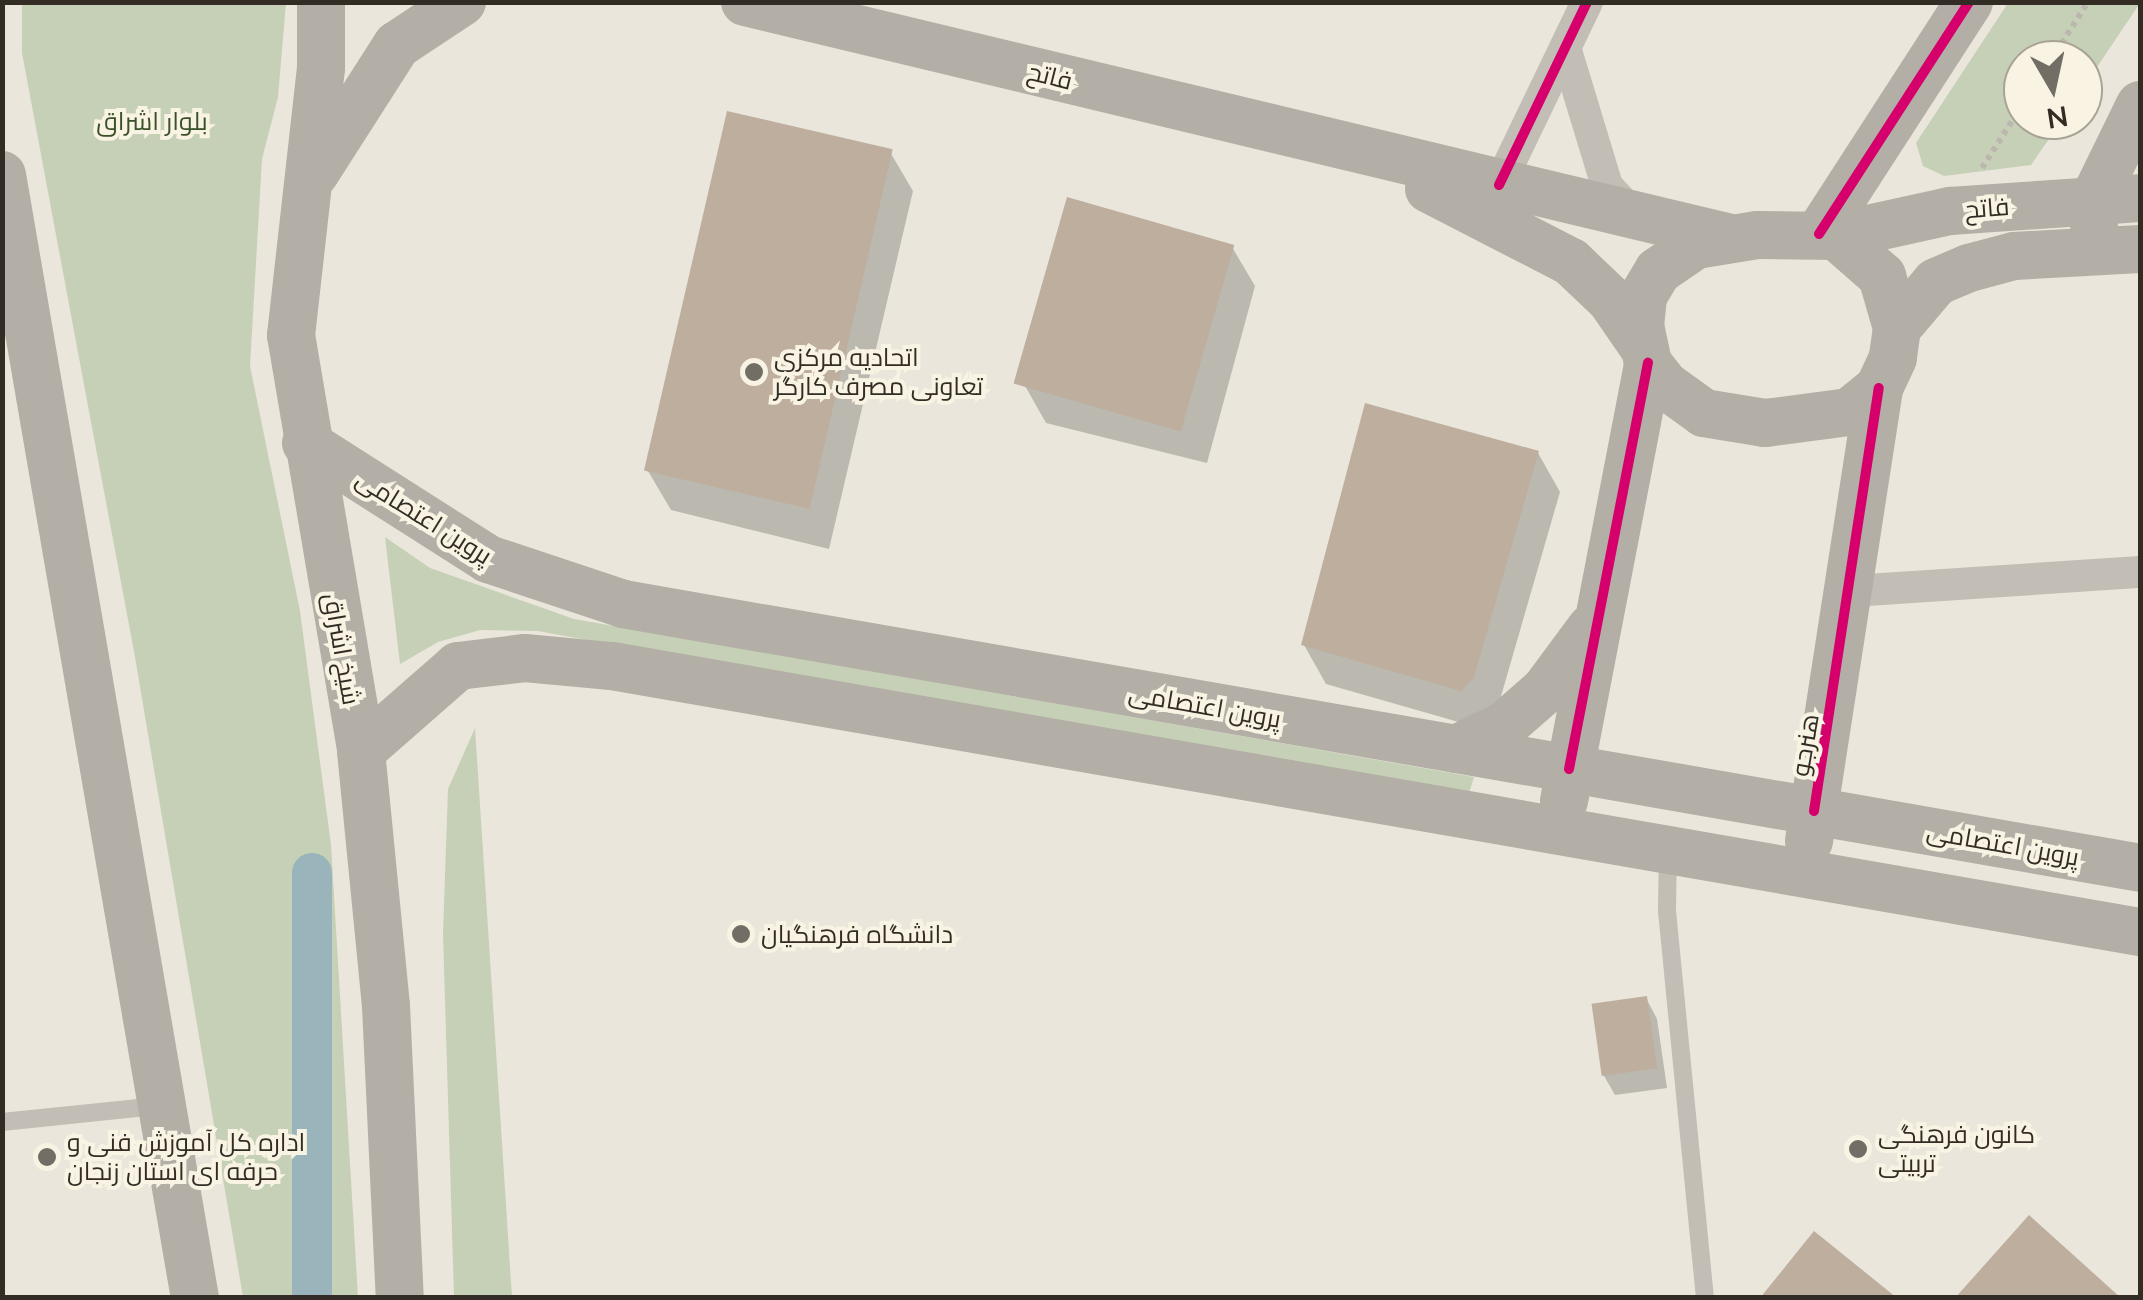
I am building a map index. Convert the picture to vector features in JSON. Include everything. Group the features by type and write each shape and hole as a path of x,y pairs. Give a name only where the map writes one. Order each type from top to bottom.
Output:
{"main road":[{"name":"شیخ اشراق","path":"321,2 310,180 291,335 360,751 386,1006 400,1298"},
{"path":"310,180 397,45 462,2"},
{"name":"فاتح","path":"745,2 1355,150"},
{"path":"1828,235 1969,2"},
{"path":"2118,250 2092,201 2140,105"},
{"path":"1355,150 1730,238"},
{"path":"1355,150 1571,262 1611,300 1645,354 1665,385 1704,413 1766,423 1849,412 1879,388 1897,328 1882,276 1828,235 1730,238 1696,245 1658,272 1643,296 1645,354 1559,832"},
{"path":"2,176 34,332 195,1298"},
{"name":"فاتح","path":"1828,235 1954,211 2140,198"},
{"name":"فاتح","path":"1897,328 1936,282 1969,268 2014,256 2118,250"},
{"path":"2,289 34,332"},
{"name":"هنرجو","path":"1803,874 1852,591 1879,388"},
{"name":"پروین اعتصامی","path":"306,443 488,559 623,604 2140,868"},
{"path":"1456,749 1505,725 1545,690 1598,617"},
{"path":"360,751 458,666 525,658 629,669 2140,932"}],"street":[{"path":"1499,185 1566,54 1587,2"},
{"path":"1566,54 1607,186 1635,216"},
{"path":"1852,591 2140,572"}],"lane":[{"path":"1668,850 1667,912 1705,1298"},
{"path":"2,1122 163,1106"}],"path":[{"path":"2064,40 2088,2"},
{"path":"1954,211 2003,135"}],"green space":[{"name":"بلوار اشراق","path":"22,3 286,3 278,97 262,159 250,366 300,611 331,845 358,1297 243,1297 135,657 22,53"},
{"path":"2008,3 2140,3 2103,58 2103,40 2003,40 2003,140 2048,140 2031,165 1944,176 1923,166 1916,143"},
{"path":"385,537 430,568 574,619 1474,777 1466,803 538,631 480,630 438,642 400,664"},
{"path":"475,728 512,1297 454,1297 443,934 448,789"}],"building":[{"name":"اتحادیه مرکزی تعاونی مصرف کارگر","path":"727,111 893,149 810,509 644,471"},
{"path":"1067,197 1234,245 1181,431 1014,383"},
{"path":"1365,403 1539,451 1474,677 1461,691 1301,645"},
{"path":"1647,996 1657,1068 1602,1076 1592,1004"},
{"path":"2029,1215 2121,1298 1955,1298"},
{"path":"1814,1231 1897,1298 1760,1298"}],"waterway":[{"path":"312,873 312,1298"}],"cycle path":[{"path":"1499,185 1587,2"},
{"path":"1819,234 1969,2"},
{"path":"1569,769 1648,363"},
{"path":"1814,811 1879,388"}],"place":[{"name":"اتحادیه مرکزی تعاونی مصرف کارگر","path":"754,372"},
{"name":"دانشگاه فرهنگیان","path":"741,934"},
{"name":"کانون فرهنگی تربیتی","path":"1858,1149"},
{"name":"اداره کل آموزش فنی و حرفه ای استان زنجان","path":"47,1157"}]}
